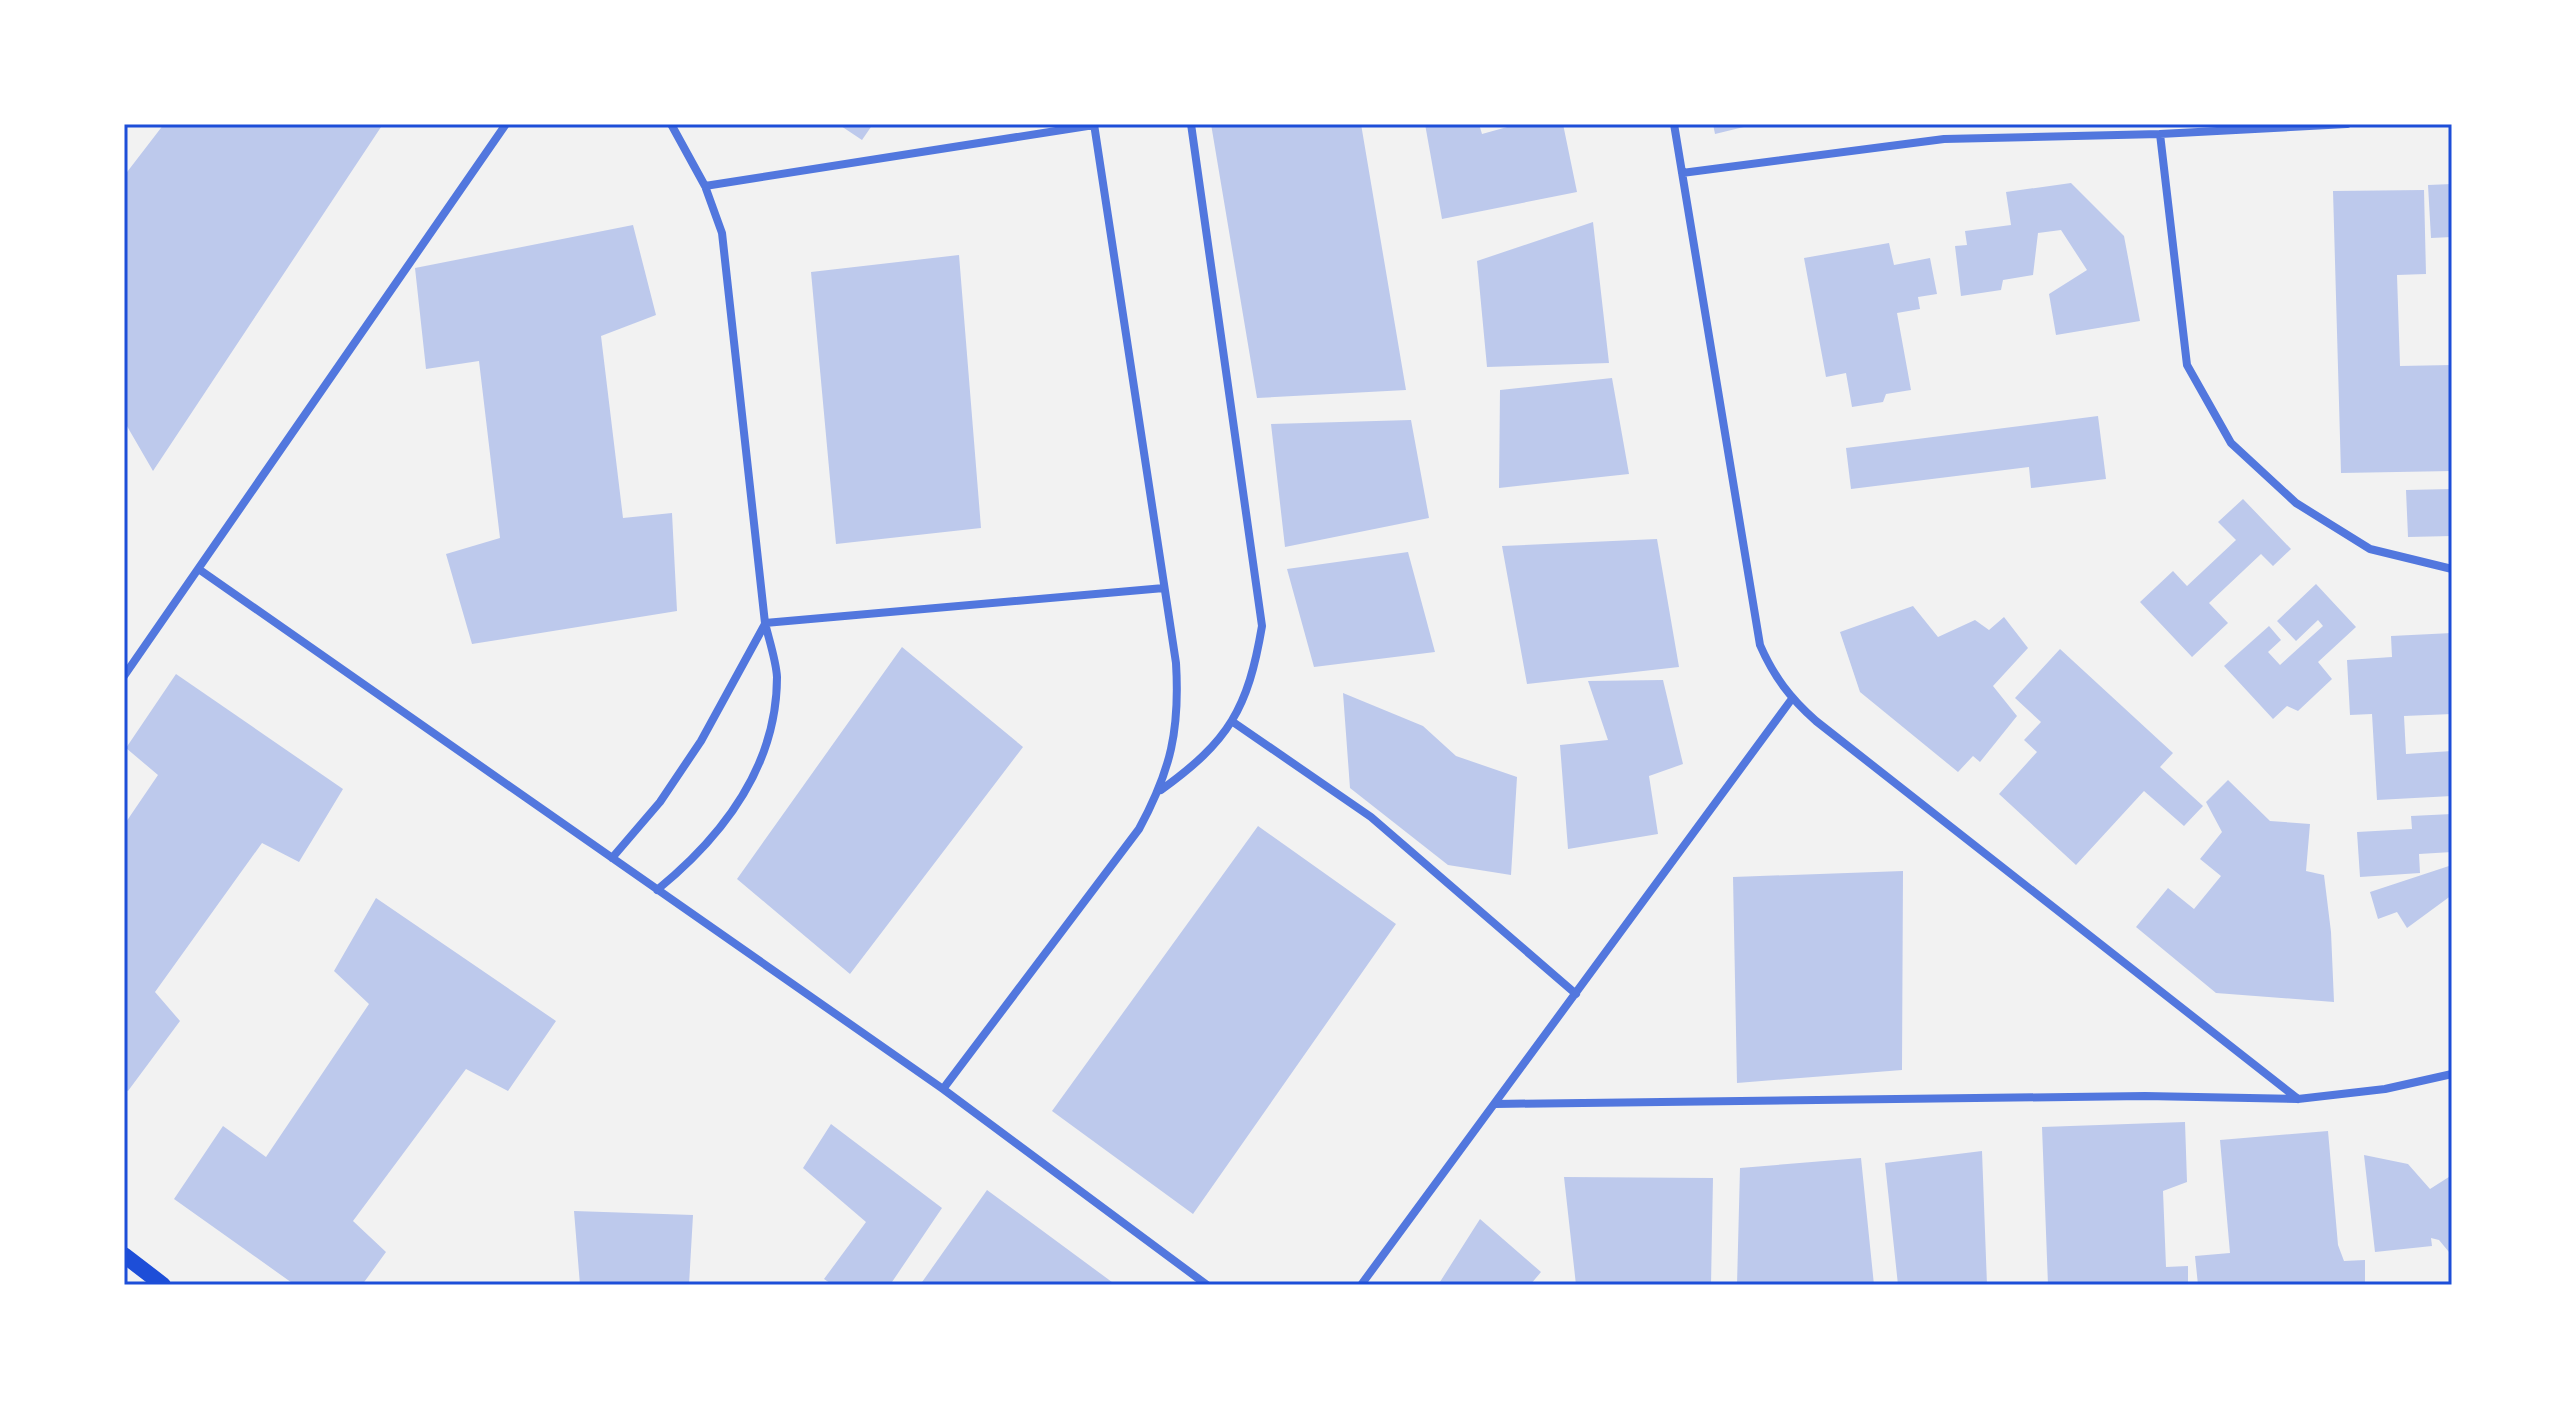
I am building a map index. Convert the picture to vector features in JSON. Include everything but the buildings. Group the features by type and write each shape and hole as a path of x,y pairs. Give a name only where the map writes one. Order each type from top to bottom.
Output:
{"main road":[{"path":"124,1255 163,1285"}],"street":[{"path":"124,676 506,124"},
{"path":"657,890 697,858 730,819 754,775 770,727 777,676 765,623 722,233 705,186 671,124"},
{"path":"1160,790 1201,761 1233,722 1254,676 1262,626 1191,124"},
{"path":"1674,124 1760,645 1773,674 1791,700 2298,1099"},
{"path":"1682,173 1944,139 2160,134 2347,124"},
{"path":"705,186 1094,125 1164,588 1179,707 1173,749 1160,790 1139,829 943,1089"},
{"path":"2160,134 2187,365 2231,443 2296,503 2370,549 2452,569"},
{"path":"200,570 943,1089 1207,1285"},
{"path":"765,623 1164,588"},
{"path":"612,858 660,802 701,741 765,623"},
{"path":"1361,1285 1791,700"},
{"path":"1233,722 1371,817 1576,994"},
{"path":"1495,1104 2145,1096 2298,1099 2385,1089 2452,1074"}]}
